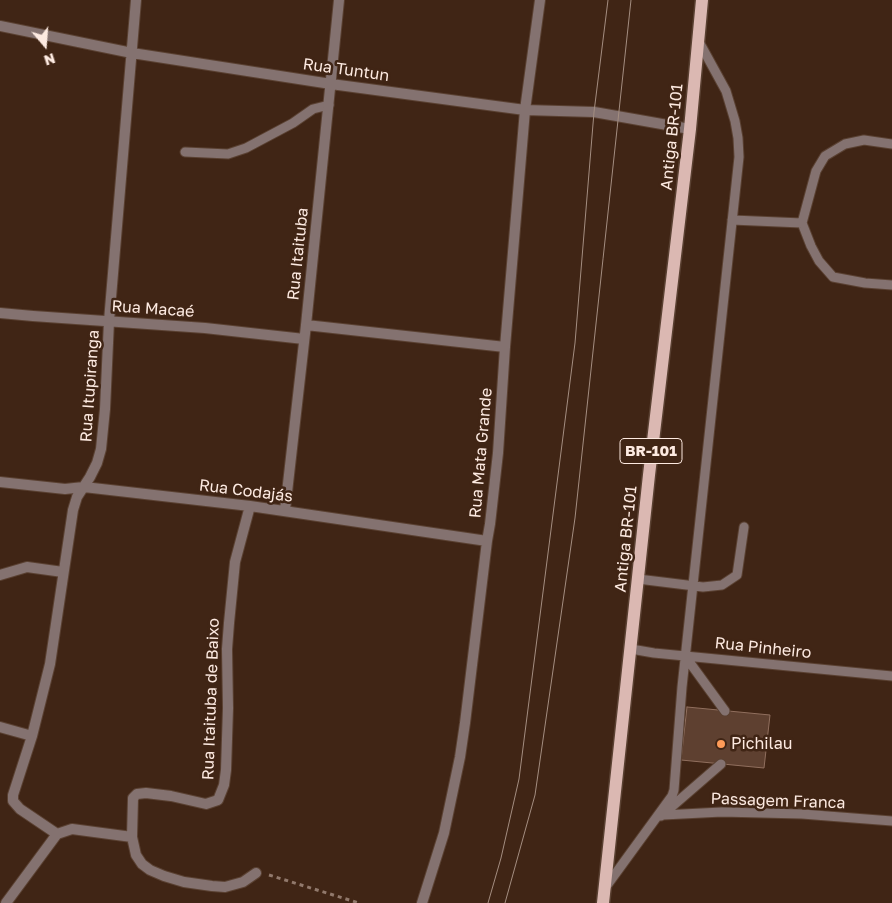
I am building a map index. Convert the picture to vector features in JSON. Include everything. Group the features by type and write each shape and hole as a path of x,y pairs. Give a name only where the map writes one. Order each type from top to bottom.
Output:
{"main road":[{"name":"Antiga BR-101","path":"603,903 648,475 690,129 702,0"}],"street":[{"name":"Rua Itupiranga","path":"57,834 16,805 13,798 32,736 50,664 73,510 77,498 97,464 101,449 105,410 109,321 136,0"},
{"name":"Rua Itaituba","path":"285,510 339,0"},
{"name":"Rua Mata Grande","path":"422,903 444,833 460,757 498,453 525,110 540,0"},
{"name":"Rua Tuntun","path":"0,26 132,54 331,84 525,110 594,112 690,129"},
{"name":"Rua Macaé","path":"0,312 205,328 304,339"},
{"path":"306,325 505,347"},
{"name":"Rua Codajás","path":"0,482 65,489 84,487 285,510 487,541"},
{"name":"Rua Itaituba de Baixo","path":"132,837 133,798 137,794 171,796 206,804 218,800 221,794 226,770 227,649 231,599 235,562 250,506"},
{"path":"0,576 28,567 63,572"},
{"path":"0,727 32,736"},
{"path":"6,903 57,834 66,830 76,829 132,837 136,855 142,864 164,876 184,882 225,887 243,882 256,874"}],"lane":[{"path":"605,889 672,796 674,790 682,687 738,157 738,138 735,121 726,91 698,40"},
{"path":"185,152 228,154 246,148 313,110 329,105"},
{"path":"892,144 864,140 845,144 825,156 816,170 802,223 819,261 833,277 865,283 892,285"},
{"path":"732,220 802,223"},
{"path":"638,579 703,587 722,585 737,575 744,527"},
{"name":"Rua Pinheiro","path":"631,649 892,676"},
{"path":"686,656 725,711"},
{"path":"650,826 721,764"},
{"name":"Passagem Franca","path":"662,815 722,812 802,814 892,821"}],"path":[{"path":"256,874 280,878 359,903"}],"building":[{"path":"687,707 770,715 764,768 681,760"}],"tram line":[{"path":"488,903 501,858 519,779 575,343 594,112 608,0"},
{"path":"505,903 535,795 575,518 631,0"}],"place":[{"name":"Pichilau","path":"721,744"}]}
